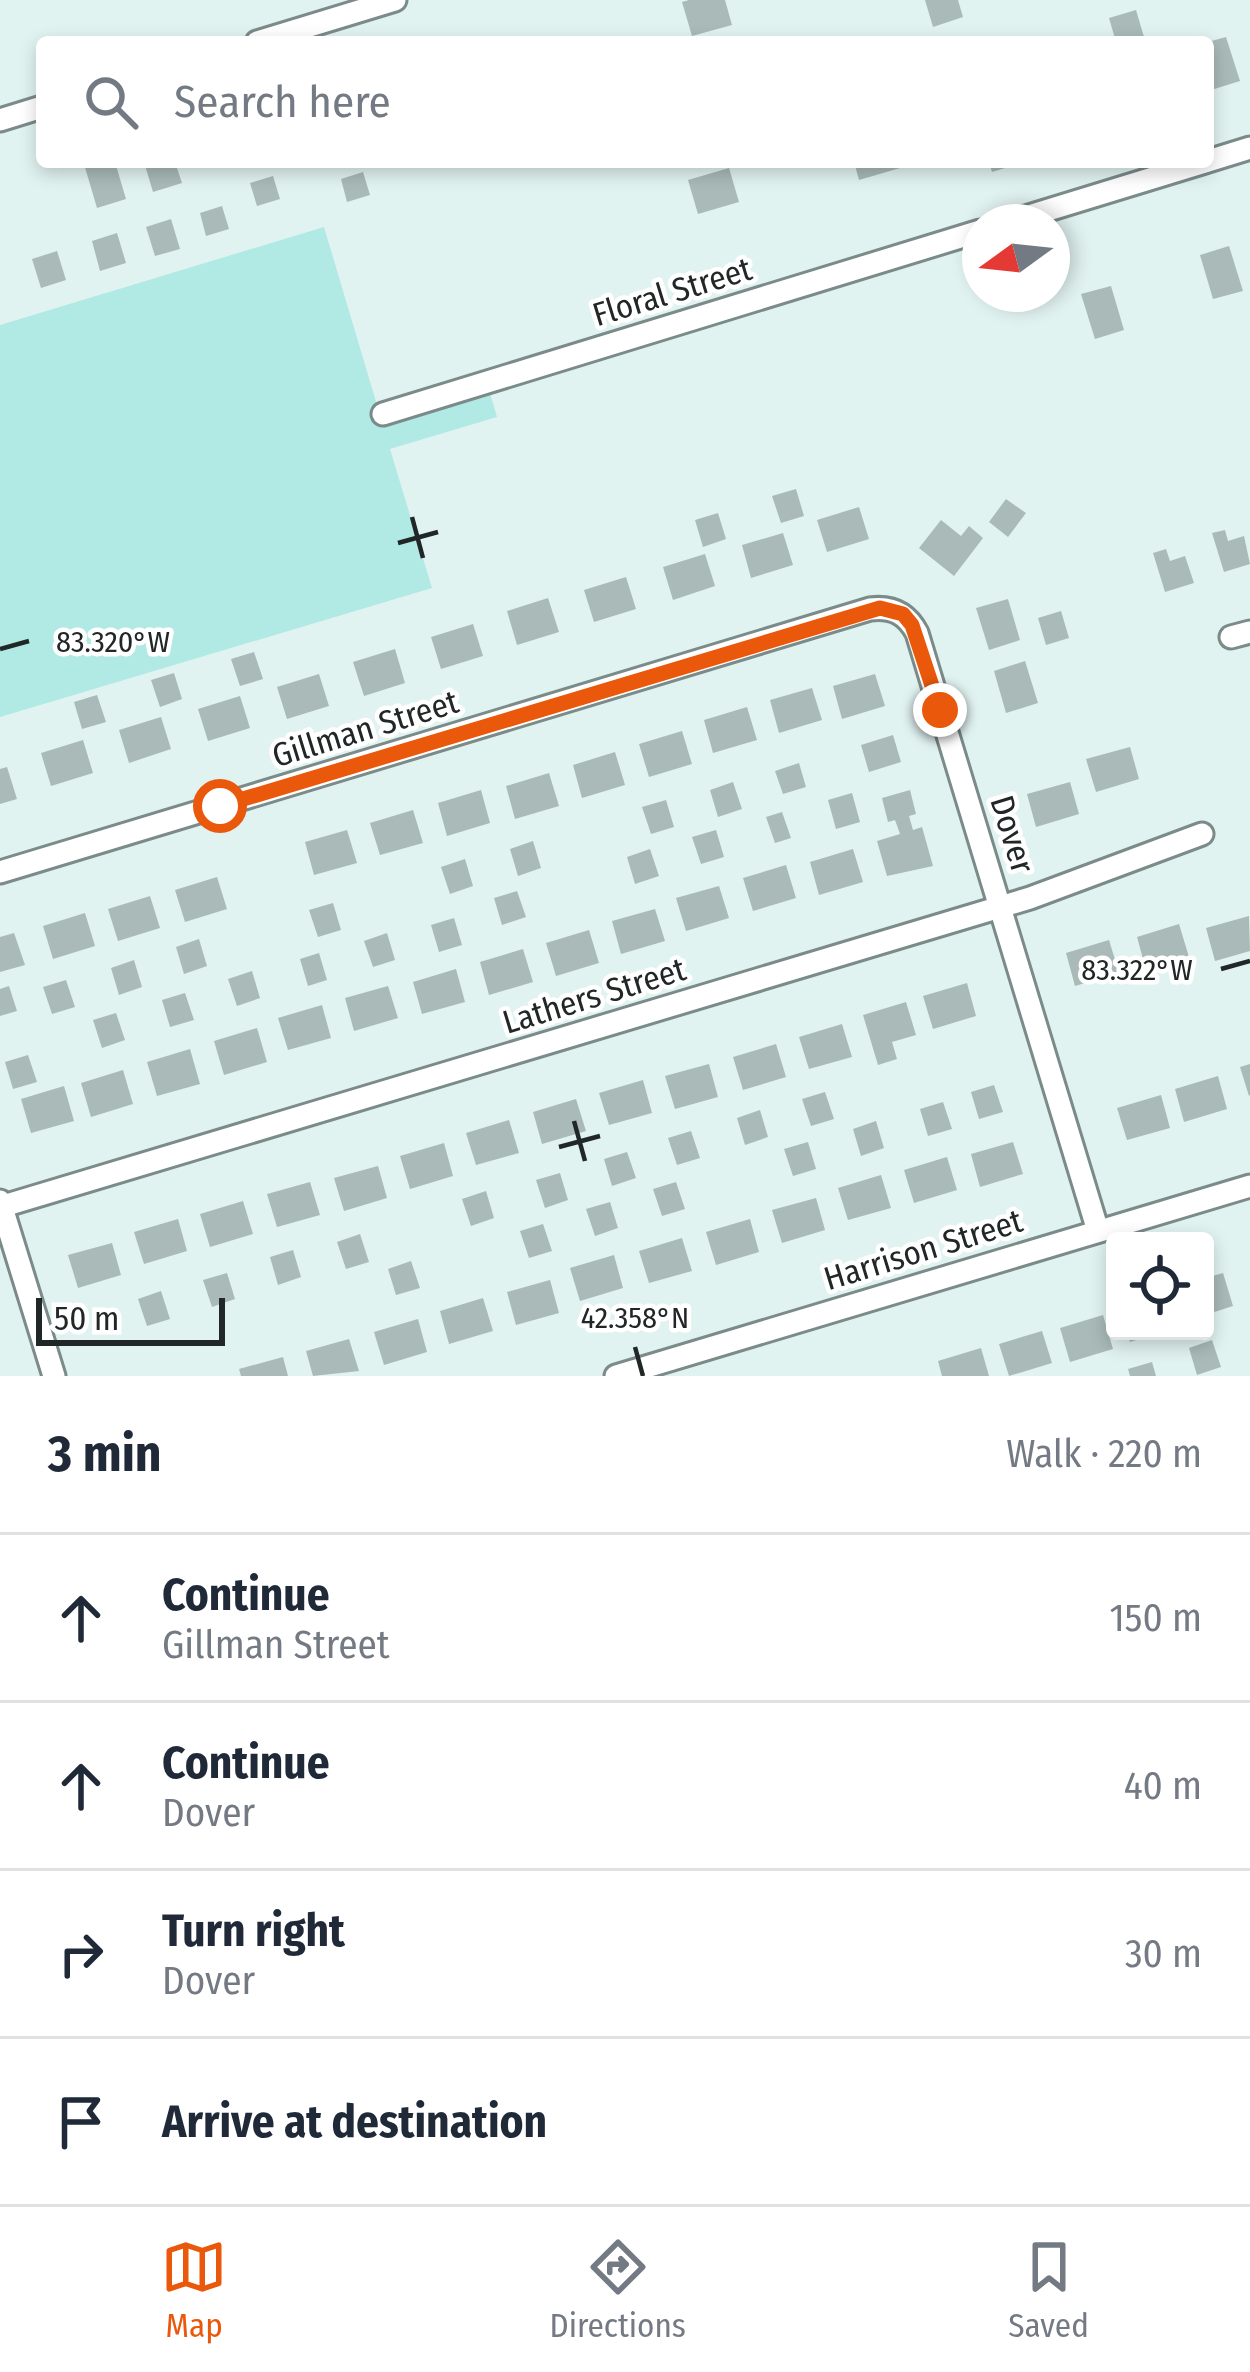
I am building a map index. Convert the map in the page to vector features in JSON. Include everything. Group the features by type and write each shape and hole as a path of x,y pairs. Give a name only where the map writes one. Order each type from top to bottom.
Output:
{"street":[{"path":"277,36 395,0"},
{"path":"0,120 36,109"},
{"path":"1214,160 1250,148"},
{"path":"1068,204 1187,168"},
{"name":"Floral Street","path":"383,414 962,237"},
{"name":"Dover","path":"748,646 870,609 903,614 917,634 1098,1231"},
{"name":"Gillman Street","path":"0,872 748,646"},
{"name":"Lathers Street","path":"1,1205 1000,907 1202,834"},
{"name":"Harrison Street","path":"616,1376 1250,1186"},
{"path":"1,1205 54,1376"}],"shaded area":[{"path":"324,227 380,415 487,383 497,417 390,449 432,588 0,717 0,325"}],"building":[{"path":"725,0 732,25 692,36 682,2"},
{"path":"925,0 958,0 963,17 933,27"},
{"path":"1136,10 1144,36 1114,36 1109,18"},
{"path":"1226,37 1240,81 1214,89 1214,40"},
{"path":"85,168 117,168 126,199 97,208"},
{"path":"146,168 177,168 182,183 153,192"},
{"path":"729,168 739,202 698,214 688,180"},
{"path":"856,168 900,168 859,180"},
{"path":"363,172 370,195 347,202 341,179"},
{"path":"273,176 280,199 257,206 250,183"},
{"path":"222,206 229,229 206,236 200,213"},
{"path":"171,219 180,249 155,256 146,227"},
{"path":"117,233 126,263 100,271 92,241"},
{"path":"1229,246 1243,291 1213,299 1200,255"},
{"path":"57,251 66,280 41,288 32,259"},
{"path":"1111,286 1124,330 1095,339 1081,294"},
{"path":"796,489 804,516 781,523 772,496"},
{"path":"1006,499 1026,513 1008,537 989,522"},
{"path":"859,507 869,539 827,552 817,520"},
{"path":"718,513 726,539 703,547 695,520"},
{"path":"941,520 961,536 969,526 983,538 954,576 919,548"},
{"path":"1225,530 1228,541 1244,536 1250,564 1224,572 1212,533"},
{"path":"783,533 793,565 751,578 742,545"},
{"path":"1166,549 1170,561 1185,556 1194,583 1165,592 1153,553"},
{"path":"705,554 715,586 673,600 663,567"},
{"path":"626,577 636,609 594,622 584,590"},
{"path":"548,598 559,632 517,645 507,611"},
{"path":"1008,599 1020,640 989,650 976,608"},
{"path":"1061,611 1069,638 1046,645 1038,618"},
{"path":"473,624 483,656 441,669 431,637"},
{"path":"395,649 405,683 364,696 353,662"},
{"path":"254,652 263,679 240,686 231,659"},
{"path":"1025,661 1038,703 1006,713 994,671"},
{"path":"174,673 182,699 160,707 151,680"},
{"path":"319,674 329,706 287,719 277,687"},
{"path":"875,674 885,706 842,719 833,686"},
{"path":"812,688 822,720 779,733 770,700"},
{"path":"97,695 106,722 82,729 74,702"},
{"path":"240,696 250,728 208,741 198,709"},
{"path":"747,707 757,740 713,753 704,720"},
{"path":"161,717 171,749 129,763 119,730"},
{"path":"682,731 692,764 649,777 639,744"},
{"path":"893,735 901,762 869,772 861,745"},
{"path":"83,740 93,773 51,786 41,753"},
{"path":"1130,747 1139,779 1096,792 1086,759"},
{"path":"615,752 625,785 582,798 573,765"},
{"path":"799,763 806,787 783,794 775,771"},
{"path":"7,767 17,799 0,804 0,769"},
{"path":"549,773 559,806 515,819 506,786"},
{"path":"733,782 742,809 718,817 710,790"},
{"path":"1070,782 1079,814 1036,827 1027,794"},
{"path":"481,790 490,823 447,836 438,803"},
{"path":"910,790 916,814 909,816 913,830 922,827 933,866 887,876 877,841 900,834 895,820 888,822 882,798"},
{"path":"852,793 860,822 836,829 828,800"},
{"path":"666,800 674,827 651,834 642,807"},
{"path":"413,810 423,843 380,855 370,823"},
{"path":"782,812 791,838 775,843 766,817"},
{"path":"347,830 357,863 314,875 305,842"},
{"path":"716,830 724,857 701,864 692,837"},
{"path":"533,841 541,868 518,876 510,849"},
{"path":"650,849 659,876 635,884 627,857"},
{"path":"853,849 863,882 819,895 810,862"},
{"path":"465,859 473,886 450,894 441,867"},
{"path":"786,865 796,898 753,911 743,878"},
{"path":"217,877 227,909 185,922 175,890"},
{"path":"719,886 729,918 686,931 676,898"},
{"path":"517,891 526,917 502,925 494,898"},
{"path":"150,896 160,928 118,941 108,909"},
{"path":"333,903 341,930 318,937 309,910"},
{"path":"655,909 665,941 621,954 612,921"},
{"path":"85,913 95,946 53,959 43,926"},
{"path":"1249,916 1250,951 1215,961 1206,928"},
{"path":"454,918 462,945 439,952 431,925"},
{"path":"1179,924 1189,957 1146,970 1137,937"},
{"path":"589,930 599,963 556,976 546,943"},
{"path":"14,933 25,965 0,972 0,937"},
{"path":"387,933 395,960 373,967 364,941"},
{"path":"199,939 207,966 184,974 176,947"},
{"path":"1109,940 1119,973 1075,986 1066,953"},
{"path":"523,949 533,982 489,995 480,962"},
{"path":"319,953 327,980 308,986 300,959"},
{"path":"134,960 142,987 119,995 111,968"},
{"path":"456,969 465,1002 422,1014 413,982"},
{"path":"252,971 260,998 237,1006 228,979"},
{"path":"66,980 75,1007 52,1014 43,987"},
{"path":"967,983 976,1016 933,1029 923,996"},
{"path":"9,986 17,1011 0,1016 0,989"},
{"path":"388,986 398,1018 354,1031 345,998"},
{"path":"185,993 194,1020 170,1027 162,1000"},
{"path":"906,1002 916,1035 892,1042 897,1059 878,1065 863,1015"},
{"path":"322,1005 331,1038 288,1050 278,1018"},
{"path":"116,1013 125,1040 102,1048 93,1020"},
{"path":"842,1024 852,1057 809,1069 799,1037"},
{"path":"257,1028 267,1062 224,1075 214,1041"},
{"path":"776,1044 786,1077 743,1090 733,1057"},
{"path":"190,1049 200,1084 157,1096 147,1062"},
{"path":"28,1055 37,1082 13,1089 5,1062"},
{"path":"709,1064 718,1097 675,1109 665,1076"},
{"path":"1250,1064 1250,1095 1249,1096 1240,1067"},
{"path":"123,1070 133,1104 91,1117 81,1083"},
{"path":"1218,1076 1227,1109 1184,1122 1175,1089"},
{"path":"643,1080 652,1113 609,1125 599,1093"},
{"path":"994,1085 1003,1112 979,1119 971,1092"},
{"path":"64,1086 74,1121 31,1133 21,1099"},
{"path":"825,1092 834,1119 811,1126 802,1099"},
{"path":"1161,1095 1170,1128 1127,1140 1117,1108"},
{"path":"576,1099 586,1131 542,1144 533,1112"},
{"path":"943,1102 952,1129 928,1136 920,1109"},
{"path":"760,1110 768,1137 745,1145 737,1118"},
{"path":"509,1120 519,1153 476,1165 466,1133"},
{"path":"876,1121 884,1148 861,1156 853,1129"},
{"path":"691,1131 700,1158 677,1165 668,1138"},
{"path":"808,1142 816,1169 793,1176 784,1149"},
{"path":"1013,1142 1023,1174 980,1187 971,1154"},
{"path":"444,1143 453,1176 410,1189 400,1156"},
{"path":"627,1152 636,1178 612,1186 604,1159"},
{"path":"947,1157 957,1190 914,1203 904,1170"},
{"path":"378,1166 387,1198 344,1211 334,1178"},
{"path":"560,1173 568,1200 545,1208 536,1180"},
{"path":"881,1175 891,1208 848,1220 838,1188"},
{"path":"310,1182 320,1215 277,1227 267,1194"},
{"path":"676,1182 685,1209 662,1216 653,1189"},
{"path":"486,1191 494,1218 471,1226 462,1199"},
{"path":"816,1198 825,1230 782,1243 772,1210"},
{"path":"243,1201 253,1234 210,1247 200,1214"},
{"path":"610,1202 618,1228 595,1236 586,1209"},
{"path":"178,1219 187,1251 144,1264 134,1232"},
{"path":"750,1219 759,1252 716,1265 706,1232"},
{"path":"543,1224 552,1251 529,1258 520,1231"},
{"path":"360,1234 369,1262 346,1269 337,1242"},
{"path":"682,1238 692,1271 649,1283 639,1251"},
{"path":"112,1243 121,1275 78,1288 68,1255"},
{"path":"293,1250 301,1277 278,1285 270,1257"},
{"path":"614,1255 623,1288 580,1301 570,1268"},
{"path":"411,1261 420,1288 396,1295 388,1269"},
{"path":"227,1273 235,1299 212,1307 203,1280"},
{"path":"1223,1273 1233,1306 1214,1312 1214,1276"},
{"path":"550,1280 559,1313 516,1325 507,1292"},
{"path":"161,1291 170,1319 147,1326 138,1299"},
{"path":"483,1298 493,1331 449,1344 440,1311"},
{"path":"1103,1315 1106,1340 1113,1349 1070,1362 1060,1328"},
{"path":"418,1319 427,1352 384,1365 374,1332"},
{"path":"1042,1331 1052,1363 1009,1376 999,1344"},
{"path":"349,1339 359,1371 313,1376 306,1351"},
{"path":"1212,1340 1221,1367 1197,1375 1189,1348"},
{"path":"981,1348 989,1376 942,1376 938,1361"},
{"path":"283,1357 288,1376 241,1376 239,1369"},
{"path":"1152,1362 1156,1376 1130,1376 1128,1369"}],"route":[{"path":"220,806 870,609 891,609 912,625 940,710"}]}
